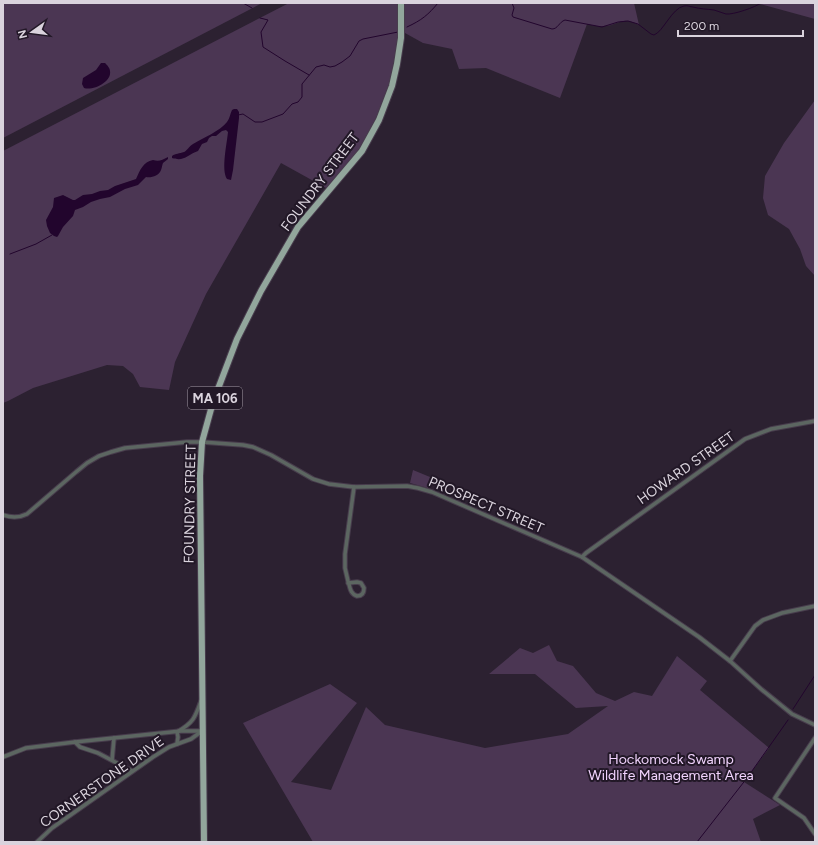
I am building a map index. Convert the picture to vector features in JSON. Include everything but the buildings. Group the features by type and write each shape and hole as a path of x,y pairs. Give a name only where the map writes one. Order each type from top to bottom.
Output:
{"main road":[{"name":"FOUNDRY STREET","path":"204,842 200,476 202,442 213,402 237,339 261,291 298,227 362,151 379,120 392,86 398,64 401,38 401,3"}],"street":[{"name":"HOWARD STREET","path":"582,557 745,439 771,429 815,421"},
{"name":"PROSPECT STREET","path":"3,515 15,517 27,514 76,472 93,460 105,454 125,448 187,442 243,445 253,447 316,481 334,485 354,487 407,486 422,488 582,557 699,637 730,661 784,708 799,718 815,725"},
{"path":"348,583 362,583 364,588 363,593 360,596 354,595 351,591 348,583 345,568 354,487"},
{"path":"730,661 755,626 763,620 815,606"},
{"path":"177,732 189,724 193,719 202,698"},
{"path":"3,757 26,748 114,738 202,731"},
{"name":"CORNERSTONE DRIVE","path":"37,842 52,828 163,750 191,739 202,731"},
{"path":"177,732 177,744"},
{"path":"112,760 114,738"},
{"path":"815,738 775,798 804,818 815,834"},
{"path":"75,742 80,747 98,753 132,771"}],"green space":[{"path":"3,3 262,3 3,138"},
{"path":"289,3 398,3 397,46 388,89 377,117 363,143 352,159 328,189 281,163 206,294 175,362 169,390 140,387 133,374 123,366 107,365 33,388 3,403 3,151"},
{"path":"404,3 634,3 639,25 628,21 608,26 595,26 587,24 560,98 486,68 459,69 452,49 423,43 405,33"},
{"path":"815,3 815,19 760,4"},
{"path":"815,100 815,276 806,266 800,249 789,229 768,215 763,198 765,176 784,143"},
{"path":"413,470 430,477 428,488 410,483"},
{"name":"Hockomock Swamp Wildlife Management Area","path":"549,645 557,661 573,666 596,693 615,701 634,692 652,696 677,656 707,681 700,690 769,748 744,782 780,805 753,819 761,842 313,842 243,723 330,684 357,703 291,782 331,790 366,707 385,725 485,748 568,734 608,706 576,708 535,674 489,674 520,648 533,653"}],"shaded area":[{"path":"101,63 105,63 110,69 108,79 97,87 88,89 84,88 82,84 83,78 96,70"},
{"path":"234,109 237,109 239,112 239,118 231,180 227,179 224,169 228,132 226,130 209,138 207,142 202,144 198,151 183,159 172,158 173,155 185,151 224,125"},
{"path":"168,157 157,175 146,177 138,185 125,189 110,197 91,202 75,210 73,216 63,227 57,237 50,233 46,220 53,207 54,198 63,195 75,200 83,195 108,190 136,179 140,170 150,161 157,161"}],"waterway":[{"path":"243,3 252,8"},
{"path":"407,27 424,17 438,3"},
{"path":"512,3 514,8 512,15 513,17 552,29 556,28 565,20 602,27 618,22 628,21 638,24 654,35 676,11 684,6 714,10 729,14 754,7 761,3"},
{"path":"260,18 268,20 261,32 263,47 309,75"},
{"path":"238,115 243,114 255,122 262,122 283,114 292,104 298,102 302,97 302,84 316,67 324,65 330,67 342,62 350,56 359,41 363,39 398,32"},
{"path":"10,254 36,244 52,235"},
{"path":"793,709 815,675"},
{"path":"697,842 747,778 788,720"}]}
